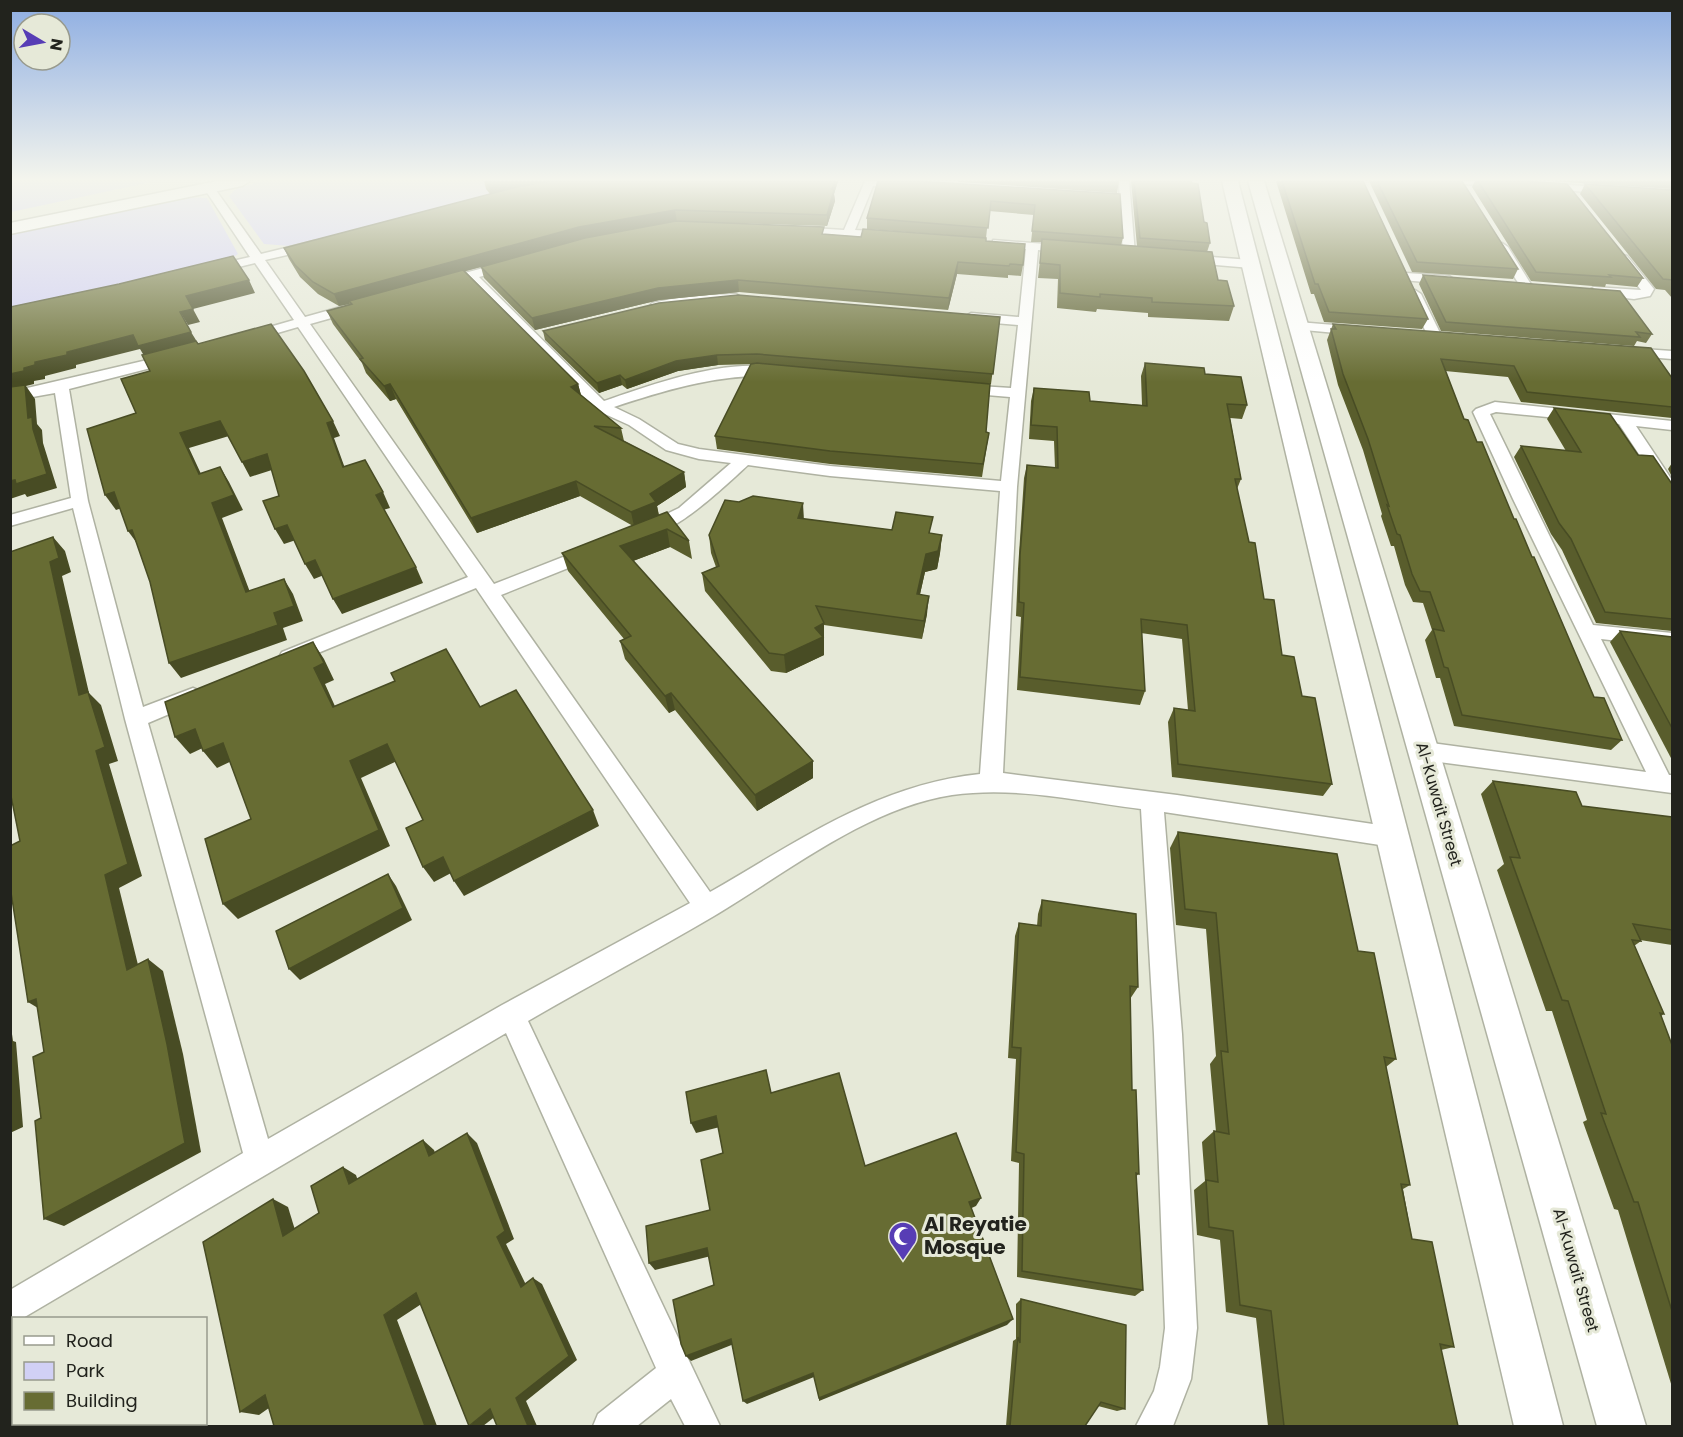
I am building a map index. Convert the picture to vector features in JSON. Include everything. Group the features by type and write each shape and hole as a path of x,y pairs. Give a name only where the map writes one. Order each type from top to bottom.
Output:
{"main road":[{"path":"1247,248 1539,1426"},
{"name":"Al-Kuwait Street","path":"1275,248 1622,1426"},
{"path":"1299,460 1338,461"}],"street":[{"path":"250,248 707,907"},
{"path":"201,272 302,248"},
{"path":"991,782 1016,393 1032,248"},
{"path":"1060,248 1086,250"},
{"path":"1128,248 1129,254"},
{"path":"1504,248 1532,286 1505,284"},
{"path":"1580,290 1634,295 1645,293 1648,289 1618,252"},
{"path":"1173,258 1251,264"},
{"path":"425,288 526,261"},
{"path":"1436,337 1404,271 1461,281"},
{"path":"470,275 537,336 601,407 634,422 672,447 699,454 830,471 1009,487"},
{"path":"643,310 706,298 750,299"},
{"path":"235,341 369,303"},
{"path":"955,316 1024,322"},
{"path":"1298,326 1367,332"},
{"path":"1613,351 1672,355"},
{"path":"10,397 61,387 191,354"},
{"path":"601,407 663,386 716,372 758,370 793,373"},
{"path":"61,387 80,501 136,720 259,1158"},
{"path":"946,387 1016,393"},
{"path":"1667,783 1587,631 1521,499 1481,412 1495,407 1672,425"},
{"path":"1625,421 1672,491"},
{"path":"626,539 668,522 685,512 744,460"},
{"path":"10,521 80,501"},
{"path":"269,665 485,586 605,547"},
{"path":"1587,631 1672,640"},
{"path":"136,720 214,688"},
{"path":"1424,751 1667,783"},
{"path":"10,1308 259,1158 511,1014 707,907 862,815 941,789 991,782 1152,801 1393,837"},
{"path":"1152,801 1168,1034 1181,1328 1177,1374 1165,1410 1153,1426"},
{"path":"511,1014 676,1374 703,1426"},
{"path":"610,1426 676,1374"}],"green space":[{"path":"10,248 235,248 238,254 227,261 11,310"}],"building":[{"path":"284,248 502,248 334,294 313,282 295,265"},
{"path":"549,248 1025,248 1023,265 958,262 949,298 738,280 658,288 532,318 481,267"},
{"path":"1041,248 1160,248 1212,252 1218,280 1227,281 1234,306 1152,302 1152,298 1100,294 1100,297 1060,293 1060,265 1040,263"},
{"path":"1303,248 1395,248 1428,319 1329,312 1318,284 1315,284"},
{"path":"1410,248 1505,248 1518,269 1417,262"},
{"path":"1521,248 1619,248 1643,278 1609,275 1611,277 1536,272"},
{"path":"1638,248 1672,248 1672,280 1663,279"},
{"path":"233,256 249,280 186,296 193,309 180,312 191,332 138,346 133,335 35,362 35,365 24,368 24,371 10,374 10,307 119,284"},
{"path":"463,270 578,384 571,387 621,428 594,426 684,472 650,494 656,502 631,512 576,481 471,518 390,384 384,386 360,359 363,358 327,311 352,304 349,301"},
{"path":"1423,275 1620,291 1652,334 1636,332 1640,337 1446,322"},
{"path":"738,295 1000,317 993,374 757,354 717,355 676,361 625,380 620,375 597,383 543,331 659,303"},
{"path":"271,324 304,371 333,421 327,423 343,467 365,460 383,492 376,495 416,567 333,599 315,560 305,564 287,525 275,529 263,501 279,496 267,454 242,462 220,421 180,433 199,474 220,467 234,495 212,503 246,592 284,579 294,606 274,613 278,625 169,663 150,582 132,530 128,531 114,492 105,495 87,429 136,413 121,379 150,371 142,355 196,341 198,344"},
{"path":"1333,324 1651,348 1672,378 1672,407 1527,392 1514,366 1441,359 1464,419 1468,420 1477,442 1482,442 1594,697 1604,698 1622,740 1462,715 1433,629 1444,631 1430,592 1420,591 1412,574 1400,535 1397,534 1368,439 1343,374 1331,329 1336,329"},
{"path":"1145,363 1204,368 1205,374 1241,377 1247,405 1227,404 1241,479 1235,479 1249,542 1255,543 1264,599 1274,600 1282,655 1294,657 1302,696 1315,698 1332,784 1178,764 1174,708 1195,711 1187,625 1141,619 1145,691 1020,677 1024,603 1019,602 1020,555 1027,465 1058,468 1057,427 1031,425 1034,388 1089,392 1090,401 1147,406"},
{"path":"751,364 990,384 986,432 989,433 983,464 830,451 715,436"},
{"path":"25,385 28,418 32,417 33,429 47,474 16,484 15,480 10,481 10,387"},
{"path":"1554,408 1610,414 1638,455 1653,456 1672,484 1672,619 1605,612 1571,539 1559,523 1521,446 1581,452"},
{"path":"753,496 803,503 798,518 892,530 896,512 933,517 929,533 942,535 938,551 926,554 917,594 929,596 924,621 816,606 824,623 815,628 823,637 784,655 769,653 702,573 719,566 709,535 725,500 739,502"},
{"path":"667,512 689,541 667,529 620,546 813,761 755,795 671,693 665,696 620,641 631,636 562,553"},
{"path":"53,537 59,558 50,562 79,695 88,692 105,747 96,751 128,864 105,875 127,970 148,959 167,1044 185,1143 44,1219 35,1121 41,1118 33,1057 44,1052 36,999 28,1002 10,886 10,846 20,841 10,791 10,552"},
{"path":"1620,631 1672,637 1672,728"},
{"path":"313,642 324,663 314,668 333,707 395,681 391,673 446,649 480,707 516,690 593,810 454,881 443,857 423,867 406,828 423,820 387,744 350,761 379,830 223,904 205,839 251,819 223,743 203,751 195,729 175,737 165,702"},
{"path":"1493,781 1576,792 1582,806 1672,817 1672,930 1633,924 1641,941 1632,940 1664,1014 1660,1013 1672,1045 1672,1311 1638,1202 1634,1202 1601,1113 1606,1114 1568,1001 1562,1000 1510,857 1520,858"},
{"path":"1178,832 1337,854 1358,951 1374,953 1396,1059 1384,1057 1410,1185 1401,1184 1412,1239 1432,1242 1454,1347 1440,1344 1458,1426 1284,1426 1271,1311 1240,1305 1233,1231 1209,1227 1206,1180 1218,1182 1214,1131 1229,1134 1221,1051 1228,1052 1216,913 1185,909"},
{"path":"388,874 403,908 289,969 276,931"},
{"path":"1042,900 1136,914 1138,987 1130,986 1132,1090 1136,1090 1139,1174 1136,1173 1143,1290 1022,1271 1024,1154 1016,1152 1021,1048 1012,1047 1019,923 1041,926"},
{"path":"766,1070 771,1093 839,1073 865,1166 956,1133 981,1198 969,1202 1013,1319 819,1398 813,1373 743,1401 731,1339 686,1356 681,1344 673,1300 714,1285 707,1248 649,1263 646,1226 710,1210 701,1160 723,1153 716,1116 691,1123 686,1092"},
{"path":"467,1133 505,1231 497,1237 521,1287 533,1278 569,1356 516,1398 528,1426 497,1426 490,1409 469,1426 416,1293 384,1315 425,1426 274,1426 265,1395 240,1412 203,1242 273,1199 283,1236 319,1213 311,1186 343,1167 349,1184 423,1140 429,1156"},
{"path":"1021,1299 1126,1325 1125,1409 1101,1402 1085,1426 1010,1426 1018,1337 1020,1343"},
{"path":"12,1354 12,1425 39,1426 10,1426 10,1355"}],"place":[{"name":"Al Reyatie Mosque","path":"903,1262"}]}
